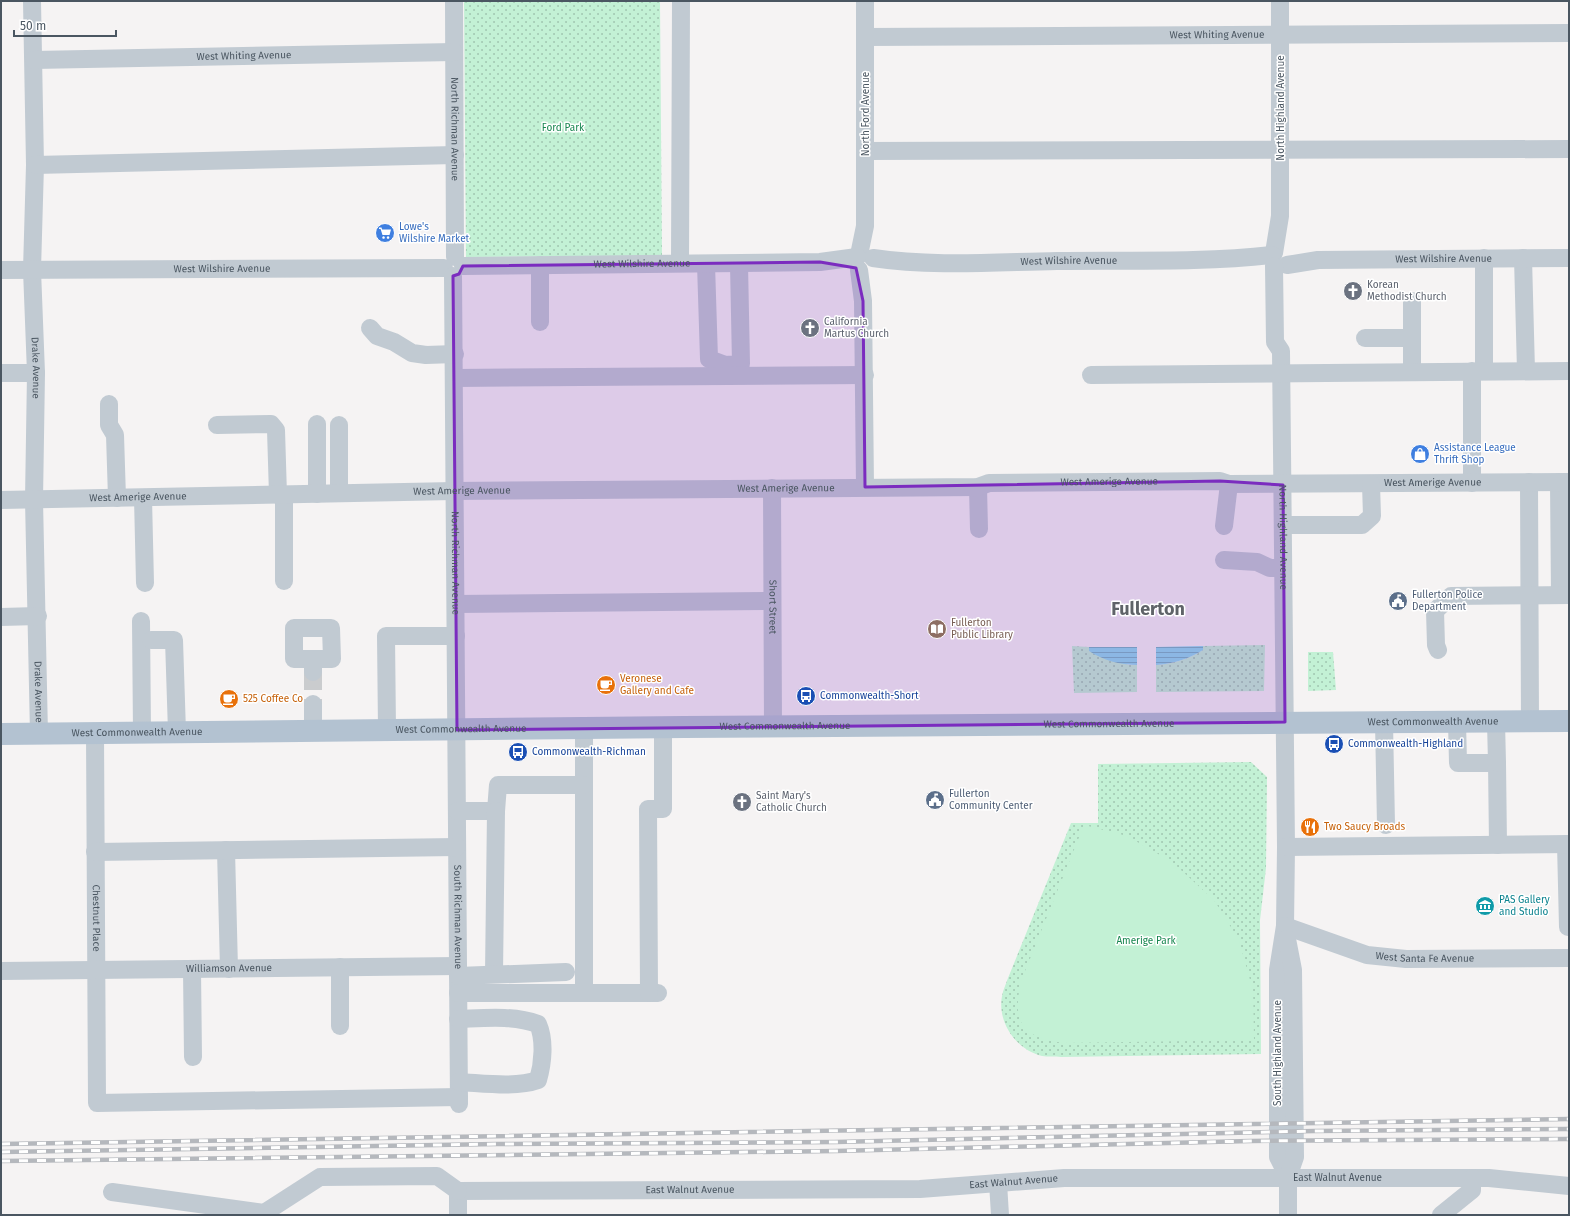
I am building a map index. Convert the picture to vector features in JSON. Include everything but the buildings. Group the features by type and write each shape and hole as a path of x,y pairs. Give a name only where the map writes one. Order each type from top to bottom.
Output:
{"main road":[{"name":"West Commonwealth Avenue","path":"1,734 773,726 1569,721"}],"street":[{"name":"Drake Avenue","path":"32,1 35,165 32,270 36,373 34,500 38,616 39,734"},
{"name":"North Richman Avenue","path":"454,1 456,155 454,266 454,491 457,730"},
{"path":"680,263 681,1"},
{"name":"North Ford Avenue","path":"865,1 865,488"},
{"name":"North Highland Avenue","path":"1280,1 1280,260 1287,342 1281,351 1286,722"},
{"name":"West Whiting Avenue","path":"866,37 1569,33"},
{"name":"West Whiting Avenue","path":"34,60 454,52"},
{"path":"865,151 1569,149"},
{"path":"35,165 456,155"},
{"path":"1472,483 1484,258"},
{"path":"1523,258 1526,371"},
{"name":"West Wilshire Avenue","path":"1,270 680,263 739,264 820,262 865,263 1569,258"},
{"path":"706,264 709,359 725,365 741,364 739,264"},
{"path":"540,265 540,322"},
{"path":"1412,301 1412,372"},
{"path":"370,328 377,336 394,342 412,353 426,355 455,354"},
{"path":"1365,338 1412,338"},
{"path":"1091,375 1282,372 1569,371"},
{"path":"1,373 36,373"},
{"path":"455,378 865,375"},
{"path":"109,404 109,425 115,434 117,498"},
{"path":"217,425 271,424 276,430 281,495 284,581"},
{"path":"317,424 317,494"},
{"path":"339,425 339,493"},
{"name":"West Amerige Avenue","path":"1,500 454,491 978,487 989,483 1220,481 1229,484 1283,485 1564,482"},
{"path":"1529,482 1530,722"},
{"path":"1438,650 1436,644 1435,611 1451,596 1565,595 1564,482"},
{"path":"1224,526 1229,484"},
{"path":"1283,525 1362,525 1372,516 1371,484"},
{"path":"978,487 978,529"},
{"name":"Short Street","path":"772,488 773,726"},
{"path":"143,498 145,583"},
{"path":"1224,560 1257,562 1270,568 1283,568"},
{"path":"456,604 772,601"},
{"path":"1,617 38,616"},
{"path":"141,621 142,733"},
{"path":"387,730 386,636 456,636"},
{"path":"151,640 174,640 177,732"},
{"path":"314,704 314,731"},
{"name":"South Highland Avenue","path":"1286,722 1285,926 1293,970 1295,1102 1295,1157 1288,1177 1288,1215"},
{"path":"1384,722 1386,824"},
{"path":"1457,722 1458,763 1497,763"},
{"path":"1496,722 1498,845"},
{"path":"458,978 584,992 654,993 648,809 663,809 663,727"},
{"path":"584,728 584,992"},
{"name":"South Richman Avenue","path":"457,730 459,1095"},
{"name":"Chestnut Place","path":"95,733 97,1103 459,1095"},
{"path":"494,974 496,811 498,784 583,785"},
{"path":"457,811 496,811"},
{"path":"1286,847 1568,844 1568,928"},
{"path":"95,852 457,847"},
{"path":"226,850 229,969"},
{"name":"West Santa Fe Avenue","path":"1285,926 1367,954 1406,959 1569,958"},
{"path":"340,968 340,1026"},
{"name":"Williamson Avenue","path":"1,971 340,968 458,978"},
{"path":"192,969 193,1057"},
{"path":"458,978 494,974 566,972"},
{"path":"458,1019 507,1018 526,1020 538,1024 541,1032 542,1068 538,1080 531,1083 512,1084 459,1095"},
{"path":"112,1192 264,1213 320,1178 436,1176 458,1191 458,1215"},
{"name":"East Walnut Avenue","path":"458,1191 920,1189 1064,1178 1472,1178 1569,1186"},
{"path":"1441,1215 1472,1190 1472,1178"},
{"path":"998,1183 1000,1215"}],"highlighted area":[{"path":"820,262 856,268 863,301 865,487 1220,481 1283,485 1285,722 457,730 453,276 459,274 463,266"}],"green space":[{"name":"Ford Park","path":"464,1 660,1 662,256 466,257"},
{"path":"1265,645 1264,691 1156,692 1156,665 1168,664 1186,658 1203,650 1203,646"},
{"path":"1072,646 1089,647 1089,651 1129,665 1137,665 1137,692 1074,693"},
{"path":"1308,652 1333,652 1336,690 1308,691"},
{"name":"Amerige Park","path":"1251,762 1267,777 1266,868 1260,920 1261,1054 1061,1057 1042,1056 1024,1048 1010,1034 1002,1016 1002,994 1071,823 1098,823 1098,764"},
{"path":"1084,825 1127,836 1172,862 1214,900 1239,940 1253,991 1254,1040 1064,1043 1038,1037 1029,1032 1023,1026 1019,1017 1018,1008 1018,995 1021,981"}],"water":[{"path":"1203,646 1203,650 1186,658 1168,664 1156,665 1156,647"},
{"path":"1089,647 1137,647 1137,665 1118,663 1106,659 1089,651"}],"tunnel":[{"path":"313,672 313,704"}],"railway":[{"path":"1,1144 1569,1119"},
{"path":"1,1152 497,1144 836,1142 1314,1131 1569,1129"},
{"path":"1,1161 836,1151 1250,1141 1569,1139"}],"place":[{"name":"Lowe's Wilshire Market","path":"385,233"},
{"name":"Korean Methodist Church","path":"1353,291"},
{"name":"California Martus Church","path":"810,328"},
{"name":"Assistance League Thrift Shop","path":"1420,454"},
{"name":"Fullerton Police Department","path":"1398,601"},
{"name":"Fullerton Public Library","path":"937,629"},
{"name":"Veronese Gallery and Cafe","path":"606,685"},
{"name":"Commonwealth-Short","path":"806,696"},
{"name":"525 Coffee Co","path":"229,699"},
{"name":"Commonwealth-Highland","path":"1334,744"},
{"name":"Commonwealth-Richman","path":"518,752"},
{"name":"Fullerton Community Center","path":"935,800"},
{"name":"Saint Mary's Catholic Church","path":"742,802"},
{"name":"Two Saucy Broads","path":"1310,827"},
{"name":"PAS Gallery and Studio","path":"1485,906"}],"district":[{"name":"Fullerton","path":"1148,609"}]}
